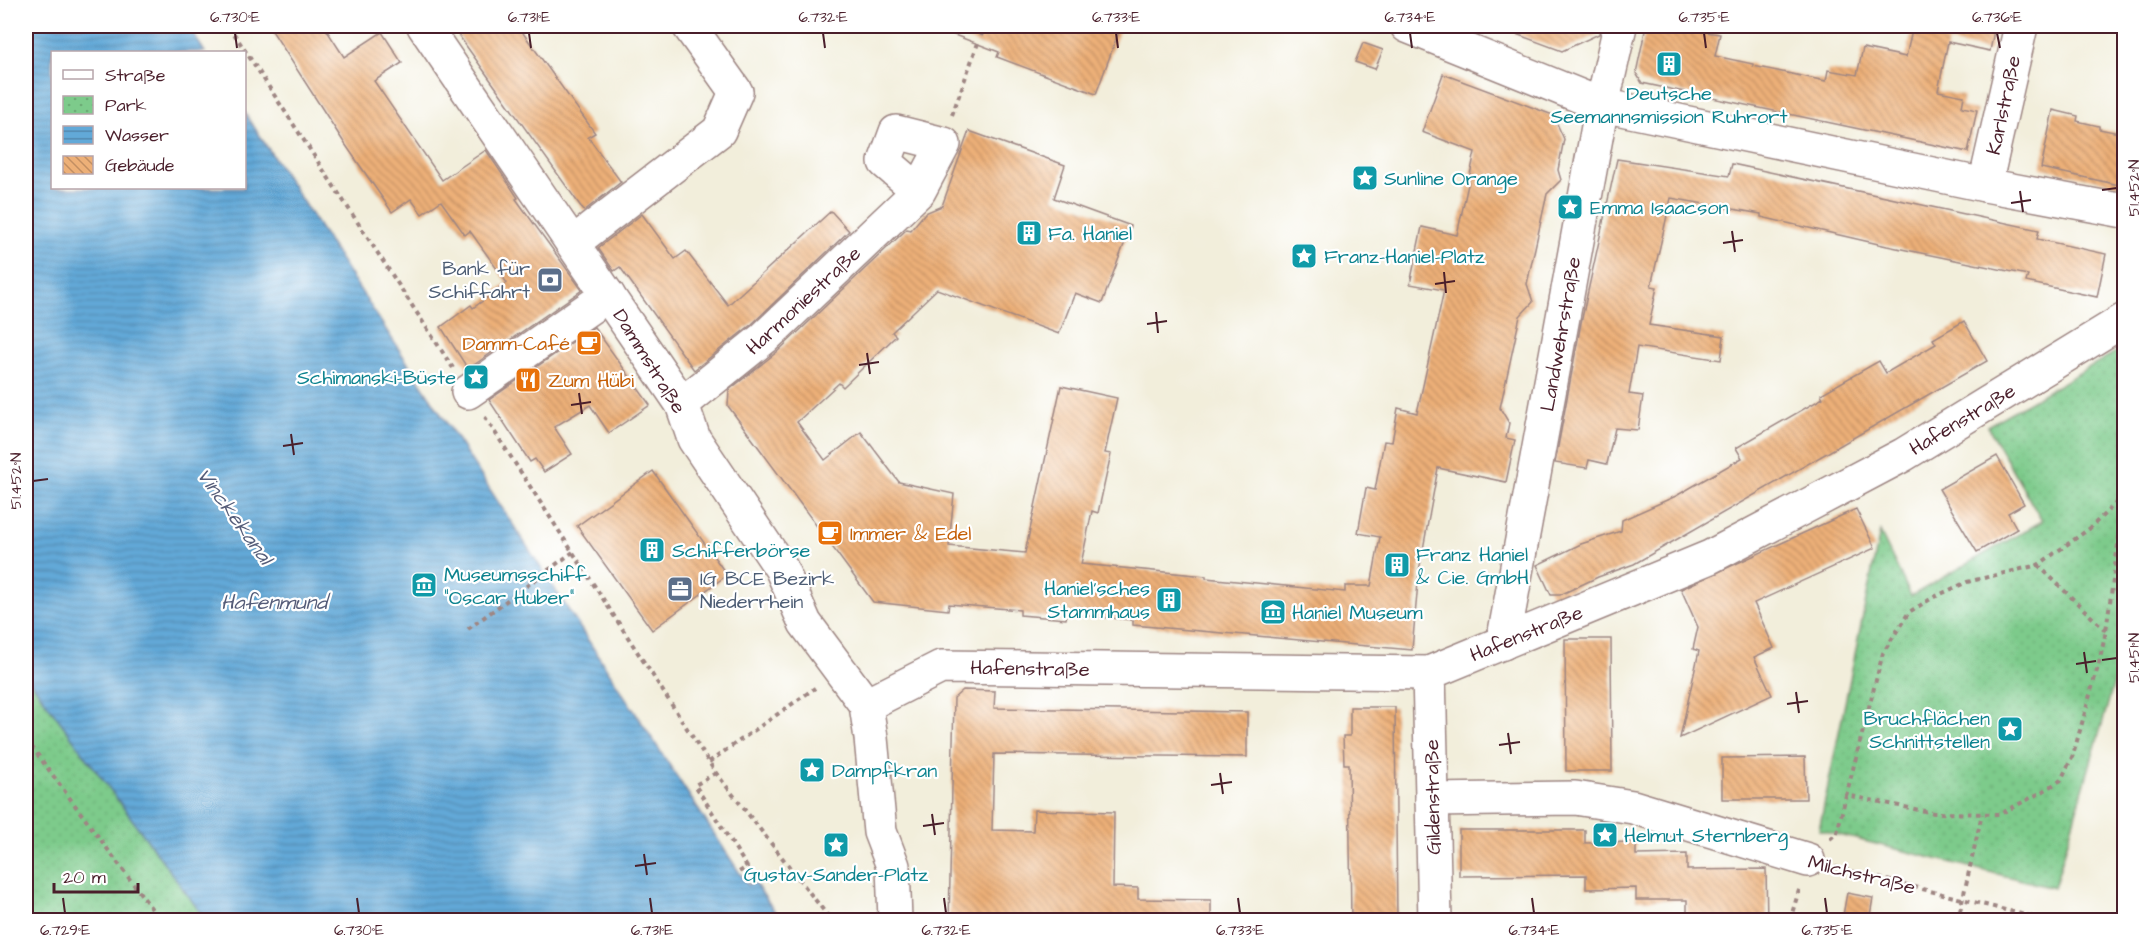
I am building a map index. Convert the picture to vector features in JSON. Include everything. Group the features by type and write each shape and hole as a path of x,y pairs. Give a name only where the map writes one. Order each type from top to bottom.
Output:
{"street":[{"name":"Dammstraße","path":"424,26 682,404 694,439 781,568 805,623 866,705 880,832 893,866 895,921"},
{"path":"573,243 718,131 736,92 689,26"},
{"path":"1407,26 1602,105 1985,185 2124,211"},
{"name":"Landwehrstraße","path":"1503,643 1602,105 1620,26"},
{"name":"Karlstraße","path":"1985,185 2021,26"},
{"name":"Harmoniestraße","path":"682,404 764,338 919,191"},
{"path":"468,392 608,295"},
{"name":"Hafenstraße","path":"866,705 941,667 1429,673 1720,552 1903,455 2124,320"},
{"name":"Gildenstraße","path":"1429,673 1435,921"},
{"name":"Milchstraße","path":"1432,800 1575,798 1621,805 1808,860"}],"path":[{"path":"229,26 245,51"},
{"path":"981,36 985,26"},
{"path":"951,118 978,43"},
{"path":"246,52 716,773 831,921"},
{"path":"1808,860 1837,833 1883,653 1909,612 1934,597 1967,582 2038,565 2089,529 2124,495"},
{"path":"1846,795 1934,813 2000,814 2061,780 2073,755 2106,631 2124,501"},
{"path":"468,629 573,552"},
{"path":"2038,565 2106,631"},
{"path":"710,762 840,670"},
{"path":"26,739 160,921"},
{"path":"716,773 695,785 747,867 739,872"},
{"path":"1844,802 1846,795"},
{"path":"1958,921 1982,814"},
{"name":"Milchstraße","path":"1808,860 2045,921"}],"green space":[{"path":"2124,347 2124,649 2054,888 1819,830 1880,532 1911,596 2042,521 1987,426"},
{"path":"26,675 206,920 26,920"}],"water":[{"name":"Hafenmund","path":"26,26 188,26 204,51 51,51 51,189 246,189 246,115 739,872 748,885 754,882 781,920 206,920 26,675"}],"building":[{"path":"269,26 324,26 344,57 382,32 402,63 374,81 442,180 486,150 518,198 516,199 582,290 468,369 441,327 471,305 473,308 507,283 470,231 465,235 441,201 422,214 411,199 392,212"},
{"path":"452,26 518,26 595,133 588,137 621,182 584,211"},
{"path":"936,26 1121,26 1096,94 997,57 999,52 936,28"},
{"path":"1501,26 1601,26 1599,34 1562,51 1500,28"},
{"path":"1646,26 1687,26 1687,29 1720,34 1715,56 1826,81 1828,70 1857,75 1863,48 1906,57 1913,26 1995,26 1990,51 1948,42 1938,91 1964,96 1962,107 1977,110 1968,152 1642,83 1636,73"},
{"path":"1363,43 1383,50 1375,69 1355,62"},
{"path":"1443,74 1553,115 1564,139 1558,170 1561,180 1547,194 1527,284 1533,302 1520,316 1500,408 1509,423 1506,438 1515,440 1506,482 1438,468 1419,571 1412,650 1133,625 1133,620 1067,614 1066,619 1020,615 1020,610 949,604 948,610 873,602 728,406 729,390 777,352 907,229 911,230 925,213 942,206 969,131 1065,165 1054,198 1131,226 1102,303 1075,293 1059,334 937,289 892,332 896,336 843,387 839,383 797,422 825,460 861,432 899,482 954,494 949,546 1025,553 1061,386 1117,398 1105,453 1111,454 1098,513 1092,511 1081,564 1345,592 1345,586 1371,586 1380,537 1358,533 1366,488 1375,490 1384,441 1392,442 1398,408 1417,413 1444,290 1410,284 1422,227 1457,235 1475,152 1422,132"},
{"path":"2053,110 2078,116 2077,121 2099,126 2099,129 2124,134 2124,186 2041,168"},
{"path":"1617,159 1729,176 1732,164 2039,230 2037,239 2106,254 2097,297 2026,282 2028,275 1887,246 1761,217 1761,214 1671,198 1651,286 1657,287 1649,325 1724,336 1721,360 1637,347 1629,394 1643,396 1638,430 1615,428 1607,464 1589,460 1587,468 1555,463 1581,323"},
{"path":"831,211 849,231 752,324 694,370 620,267 614,271 598,248 642,214 675,259 686,251 728,305"},
{"path":"1964,321 1987,361 1634,564 1598,577 1560,595 1551,595 1537,565 1581,544 1621,531 1622,520 1676,496 1742,458 1736,448 1823,398 1821,394 1879,361 1886,373 1936,344 1933,339"},
{"path":"594,327 650,405 609,433 590,405 554,427 572,454 544,472 535,459 530,462 489,400"},
{"path":"1997,456 2024,504 2008,513 2017,529 1977,552 1939,489"},
{"name":"Schifferbörse","path":"653,471 727,575 652,630 577,526"},
{"path":"1856,509 1875,548 1754,603 1774,648 1754,657 1772,695 1680,738 1699,651 1693,649 1698,627 1681,589"},
{"path":"1565,639 1611,639 1612,771 1566,771"},
{"path":"963,690 995,691 994,708 1247,712 1247,757 994,754 992,830 1033,831 1034,810 1114,812 1113,887 1138,888 1138,899 1211,900 1211,921 949,921 954,698"},
{"path":"1350,707 1395,707 1397,921 1351,921 1349,764 1344,764 1343,736 1350,736"},
{"path":"1805,757 1806,799 1722,799 1722,758"},
{"path":"1459,830 1585,830 1585,843 1636,842 1636,855 1687,854 1687,870 1766,869 1767,921 1687,921 1687,900 1636,900 1636,888 1586,889 1586,875 1459,876"},
{"path":"1847,893 1873,898 1869,921 1842,921"}],"place":[{"name":"Deutsche Seemannsmission Ruhrort","path":"1669,64"},
{"name":"Sunline Orange","path":"1365,178"},
{"name":"Emma Isaacson","path":"1570,207"},
{"name":"Fa. Haniel","path":"1029,233"},
{"name":"Franz-Haniel-Platz","path":"1304,256"},
{"name":"Bank für Schiffahrt","path":"550,280"},
{"name":"Damm-Café","path":"589,343"},
{"name":"Schimanski-Büste","path":"476,377"},
{"name":"Zum Hübi","path":"528,380"},
{"name":"Immer & Edel","path":"830,533"},
{"name":"Schifferbörse","path":"652,550"},
{"name":"Franz Haniel & Cie. GmbH","path":"1397,565"},
{"name":"Museumsschiff \"Oscar Huber\"","path":"424,585"},
{"name":"IG BCE Bezirk Niederrhein","path":"680,589"},
{"name":"Haniel’sches Stammhaus","path":"1169,600"},
{"name":"Haniel Museum","path":"1273,612"},
{"name":"Bruchflächen Schnittstellen","path":"2010,729"},
{"name":"Dampfkran","path":"812,770"},
{"name":"Helmut Sternberg","path":"1605,835"},
{"name":"Gustav-Sander-Platz","path":"836,845"}],"water label":[{"name":"Vinckekanal","path":"235,516"}]}
